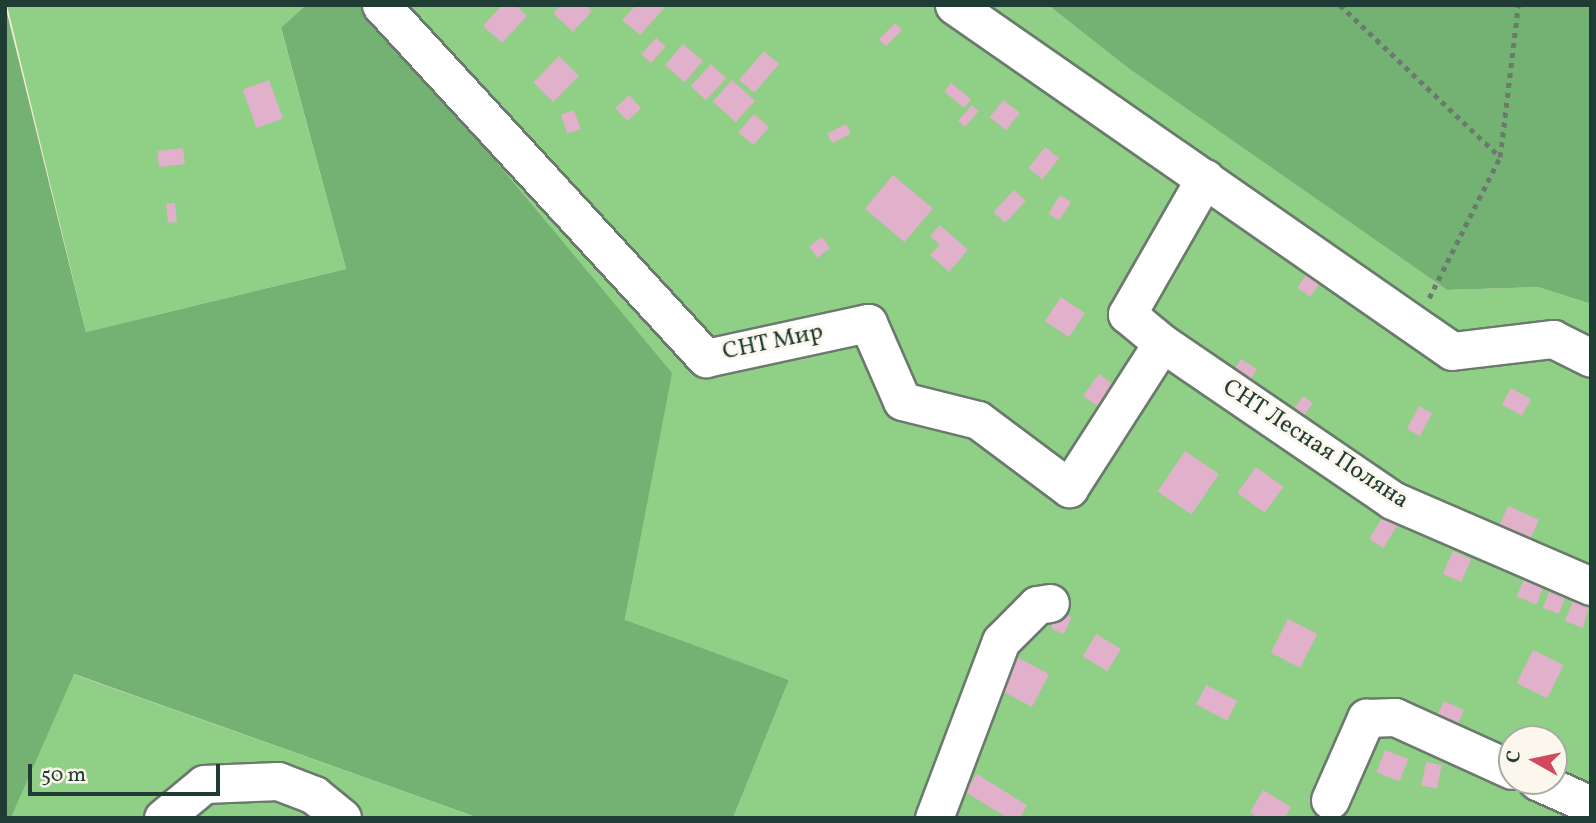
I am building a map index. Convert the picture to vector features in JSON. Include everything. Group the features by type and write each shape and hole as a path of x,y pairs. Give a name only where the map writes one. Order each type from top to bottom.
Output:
{"street":[{"name":"СНТ Мир","path":"381,5 706,358 868,323 902,401 978,420 1069,488 1162,343"},
{"path":"954,5 1452,351 1553,339 1591,358"},
{"name":"СНТ Лесная Поляна","path":"1205,178 1127,314 1162,343 1392,500 1591,586"},
{"path":"934,818 1002,641 1037,605 1050,603"},
{"path":"1330,800 1366,718 1395,717 1498,764"},
{"path":"163,818 204,783 278,781 314,795 342,818"},
{"path":"1568,795 1591,805"}],"path":[{"path":"1340,5 1500,157"},
{"path":"1414,327 1500,157 1518,5"}],"green space":[{"path":"5,5 86,332 346,269 281,28 306,5 366,5 672,373 625,620 789,680 733,818 479,818 74,674 11,818 5,818"},
{"path":"7,5 306,5 281,29 346,269 86,332"},
{"path":"366,5 1048,5 1128,68 1447,290 1538,287 1591,304 1591,818 733,818 789,680 625,621 671,373"},
{"path":"1048,5 1591,5 1591,304 1538,287 1447,290 1128,68"},
{"path":"73,674 479,818 11,818"}],"building":[{"path":"502,5 516,5 527,16 502,43 483,26"},
{"path":"561,5 585,5 592,11 573,32 553,13"},
{"path":"636,5 667,5 640,35 622,20"},
{"path":"895,23 902,30 886,46 879,39"},
{"path":"656,38 666,47 651,63 641,54"},
{"path":"683,44 703,61 685,82 665,65"},
{"path":"764,51 779,64 754,93 739,80"},
{"path":"559,56 579,75 553,102 533,83"},
{"path":"711,64 726,78 706,100 691,86"},
{"path":"269,80 283,119 257,128 243,90"},
{"path":"732,80 755,101 736,122 713,102"},
{"path":"951,83 971,99 964,108 944,92"},
{"path":"629,95 641,108 627,121 615,108"},
{"path":"1003,100 1020,113 1007,130 990,118"},
{"path":"972,105 979,111 965,127 958,121"},
{"path":"574,110 581,129 568,134 561,115"},
{"path":"754,114 769,127 753,145 738,132"},
{"path":"846,124 851,134 832,143 827,134"},
{"path":"1045,147 1059,158 1043,179 1028,168"},
{"path":"183,148 185,164 159,167 157,151"},
{"path":"893,175 933,208 905,242 865,209"},
{"path":"1014,190 1026,201 1005,223 994,212"},
{"path":"1060,195 1071,202 1059,221 1048,214"},
{"path":"175,203 177,222 168,223 166,204"},
{"path":"940,225 968,250 949,272 930,255 940,245 930,236"},
{"path":"822,237 830,248 817,258 809,246"},
{"path":"1308,272 1321,281 1310,297 1297,288"},
{"path":"1061,297 1085,313 1069,337 1045,321"},
{"path":"1241,359 1257,369 1244,390 1228,380"},
{"path":"1099,374 1117,387 1101,409 1083,396"},
{"path":"1511,388 1531,399 1522,416 1502,405"},
{"path":"1303,396 1313,403 1304,415 1294,408"},
{"path":"1419,406 1432,413 1420,436 1407,429"},
{"path":"1185,451 1219,474 1192,515 1158,492"},
{"path":"1256,467 1284,487 1265,513 1237,493"},
{"path":"1508,506 1539,520 1526,549 1495,535"},
{"path":"1383,516 1398,525 1384,548 1369,539"},
{"path":"1453,551 1471,559 1461,582 1443,574"},
{"path":"1525,577 1544,585 1536,605 1517,596"},
{"path":"1549,592 1565,598 1559,614 1543,608"},
{"path":"1576,593 1591,599 1583,628 1565,621"},
{"path":"1059,611 1072,617 1064,634 1051,628"},
{"path":"1288,619 1317,634 1300,668 1271,653"},
{"path":"1096,634 1121,649 1107,671 1083,656"},
{"path":"1533,650 1564,665 1547,698 1517,683"},
{"path":"1013,655 1049,674 1032,707 996,688"},
{"path":"1206,685 1237,701 1227,720 1196,705"},
{"path":"1444,701 1464,710 1455,731 1435,722"},
{"path":"1385,750 1408,759 1400,781 1376,772"},
{"path":"1426,762 1442,765 1437,789 1421,786"},
{"path":"977,774 1027,805 1020,818 1008,818 965,792"},
{"path":"1263,790 1291,807 1285,818 1259,818 1250,812"}]}
